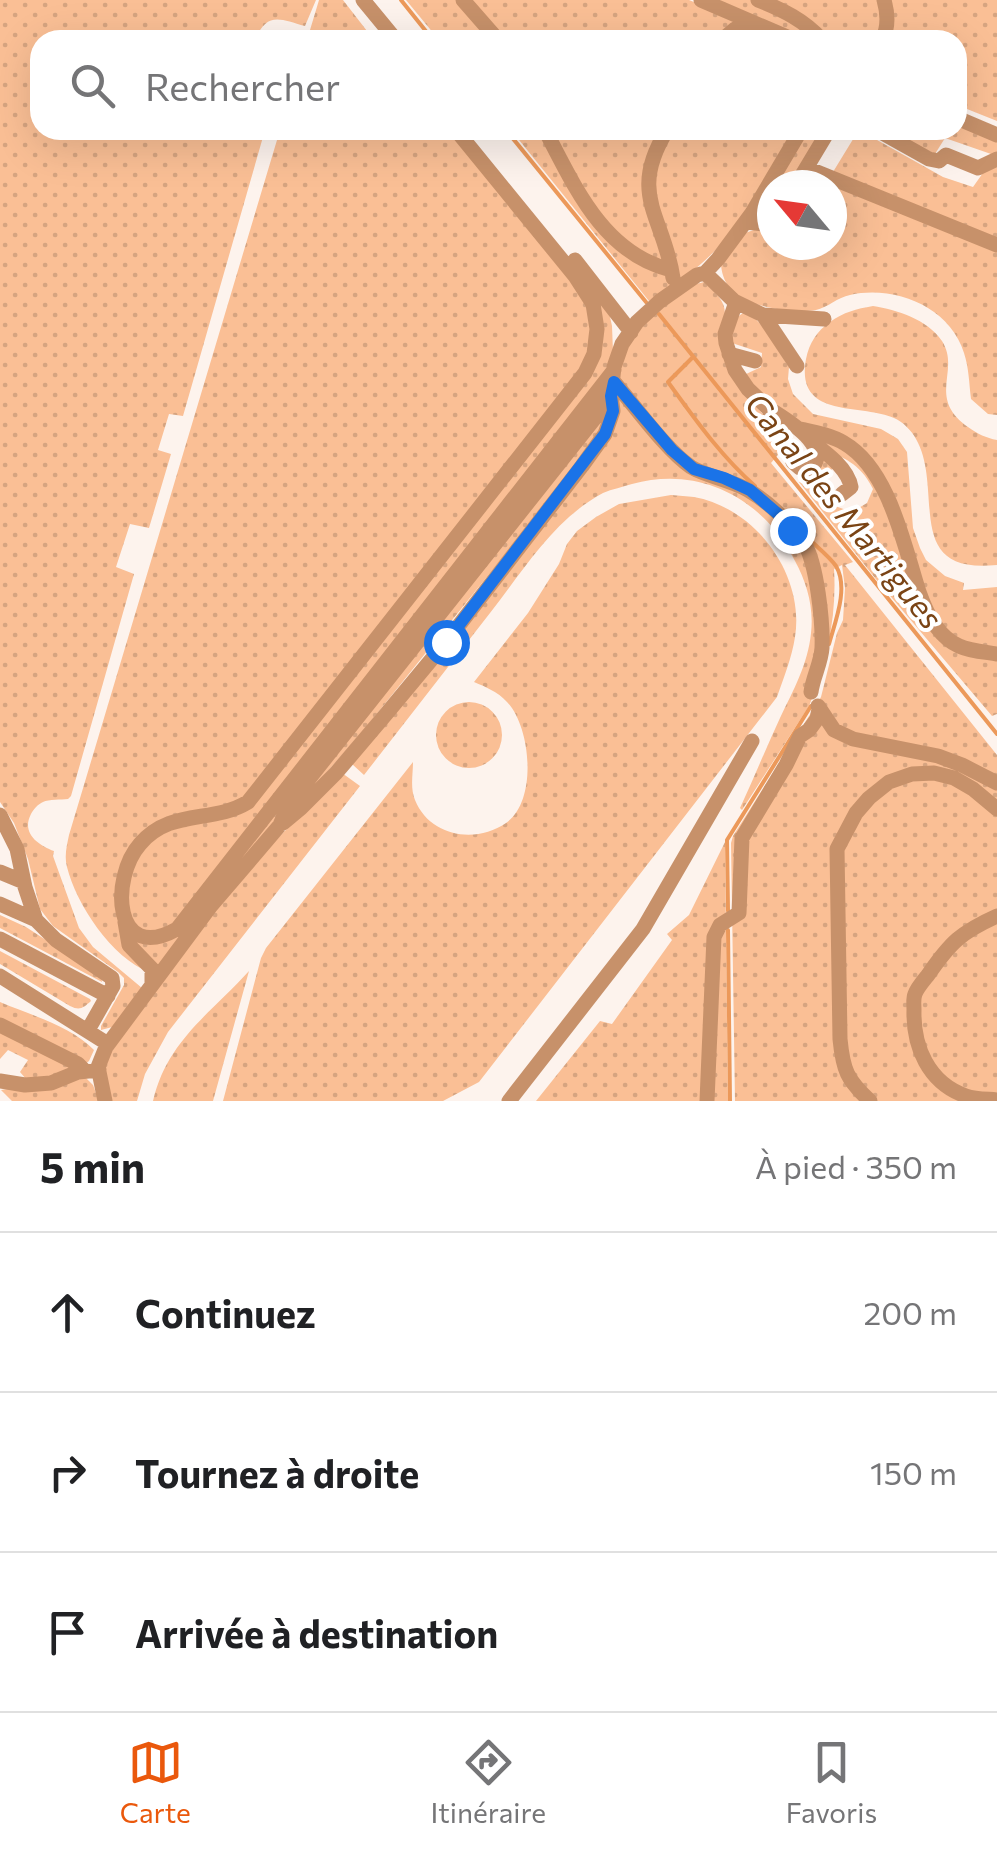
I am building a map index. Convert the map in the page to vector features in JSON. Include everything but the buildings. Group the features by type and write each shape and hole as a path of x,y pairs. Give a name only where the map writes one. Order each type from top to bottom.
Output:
{"lane":[{"path":"350,0 375,30"},
{"path":"363,0 388,30"},
{"path":"464,0 490,30"},
{"path":"701,0 771,30"},
{"path":"758,0 793,14 814,30"},
{"path":"884,0 888,13 886,30"},
{"path":"967,112 997,124"},
{"path":"967,122 997,135"},
{"path":"152,985 152,969 129,946 122,909 128,864 138,845 160,826 178,819 236,810 248,802 585,373 594,354 597,328 593,304 575,276 464,140"},
{"path":"476,140 630,332"},
{"path":"550,140 594,216 635,255 671,270"},
{"path":"662,140 653,159 647,192 671,270 673,292"},
{"path":"0,1081 25,1085 52,1083 98,1066 108,1044 210,907 280,825 289,804 613,382 622,344 630,332 673,292 705,273 746,222 795,140"},
{"path":"823,140 807,168 997,245"},
{"path":"895,140 929,159 939,161 946,156 978,168 997,158"},
{"path":"746,222 757,223"},
{"path":"705,273 736,302 763,315 824,320"},
{"path":"736,302 725,334 729,354 742,380 768,408 805,435 850,479 850,486 842,494"},
{"path":"763,315 796,366"},
{"path":"729,354 755,361"},
{"path":"125,922 133,933 146,938 160,938 177,929 613,382"},
{"path":"613,382 672,450 694,469 750,490 778,514 806,546 822,605 822,652 812,679 817,719 800,736 742,838 739,913 720,925 714,937 707,1101"},
{"path":"768,408 793,462 810,470 817,461 805,435"},
{"path":"805,435 842,442 860,454 888,499 926,610 944,636 960,647 997,654"},
{"path":"816,702 834,730 853,739 938,756 997,782"},
{"path":"509,1101 644,929 752,740"},
{"path":"870,1101 843,1068 837,848 868,798 888,782 912,774 934,773 954,778 997,809"},
{"path":"0,815 6,836 17,849 36,920"},
{"path":"0,872 24,882"},
{"path":"0,904 36,920 56,940 112,978 113,986 88,1030"},
{"path":"997,916 972,927 951,943 915,994 914,1014 919,1053 933,1074 967,1097 997,1100"},
{"path":"0,939 108,996"},
{"path":"0,976 108,1044"},
{"path":"0,1025 92,1071 105,1101"}],"shaded area":[{"path":"0,0 316,0 305,26 275,20 261,30 30,30 30,140 262,140 183,416 169,414 158,450 171,454 149,528 130,524 116,567 134,574 71,796 41,803 28,821 33,837 54,851 79,928 93,947 142,988 116,1026 101,1030 124,978 53,926 40,909 28,859 14,823 0,802"},
{"path":"319,0 343,0 366,30 310,30"},
{"path":"406,0 689,0 760,30 431,30"},
{"path":"719,0 997,0 997,121 967,109 967,30 784,30"},
{"path":"967,125 997,138 997,415 988,414 971,399 966,359 957,337 947,323 919,303 885,293 867,293 846,296 816,310 796,311 750,302 727,284 721,265 745,233 754,230 757,260 847,260 847,170 834,170 853,140 877,140 943,177 973,187 991,154 951,140 967,140"},
{"path":"277,140 470,140 609,312 613,352 603,425 592,446 363,731 149,972 122,955 87,913 67,867 69,835"},
{"path":"519,140 787,140 769,170 757,170 757,191 724,241 649,301"},
{"path":"799,140 816,140 798,170 781,170"},
{"path":"907,140 944,140 935,154"},
{"path":"704,282 724,306 744,390 779,435 784,448 771,463 853,562 845,565 997,755 997,1101 735,1101 731,843 821,697 843,620 845,588 842,565 834,569 829,639 809,706 742,810 803,666 812,624 803,578 782,539 748,504 727,492 682,479 657,479 610,490 585,504 540,547 364,775 352,764 608,441 623,351 639,324"},
{"path":"873,306 911,317 936,333 947,352 949,405 968,427 997,440 997,565 967,565 948,557 937,543 931,525 924,459 906,427 897,419 820,401 810,392 805,378 806,359 814,338 840,316"},
{"path":"743,313 751,314 764,328 789,367 793,394 813,414 881,429 898,439 907,452 913,528 926,560 945,576 964,583 963,590 997,587 997,714 992,716 799,482 809,479 822,458 833,467 824,492 835,506 852,512 867,503 873,489 856,467 799,430 744,375 761,367 762,353 732,343 733,326"},
{"path":"671,495 694,497 737,515 772,548 784,568 796,614 795,637 777,697 479,1082 443,1101 223,1101 266,948 413,762 415,800 431,822 442,829 468,835 481,833 494,830 516,813 527,782 526,745 521,728 503,698 474,682 528,613 577,531 619,504"},
{"path":"469,702 493,711 502,735 493,759 469,768 445,759 436,735 445,711"},
{"path":"342,773 360,786 168,1032 145,1074 137,1101 111,1101 104,1071 106,1059 202,925 262,854"},
{"path":"725,842 728,1101 536,1101 600,1021 612,1024 672,940 667,934 689,915"},
{"path":"0,915 26,927 101,976 102,982 0,928"},
{"path":"0,951 91,1001 81,1008 70,1006 0,964"},
{"path":"249,971 213,1101 153,1101 168,1061 179,1045"},
{"path":"0,1002 74,1034 94,1050 89,1061 84,1065 0,1025"},
{"path":"0,1029 71,1068 45,1080 26,1079 20,1072 28,1060 8,1050 0,1059"},
{"path":"86,1078 93,1085 99,1101 12,1101 1,1090"}],"waterway":[{"name":"Canal des Martigues","path":"401,0 425,30"},
{"name":"Canal des Martigues","path":"514,140 646,302"},
{"name":"Canal des Martigues","path":"659,314 997,734"},
{"path":"693,357 668,382 719,449 755,486"},
{"path":"808,538 833,562 840,575 840,605 829,644"},
{"path":"728,911 727,840 811,706"},
{"path":"728,930 730,1101"}],"route":[{"path":"446,642 605,434 613,411 614,382 672,450 694,469 750,490 792,530"}]}
